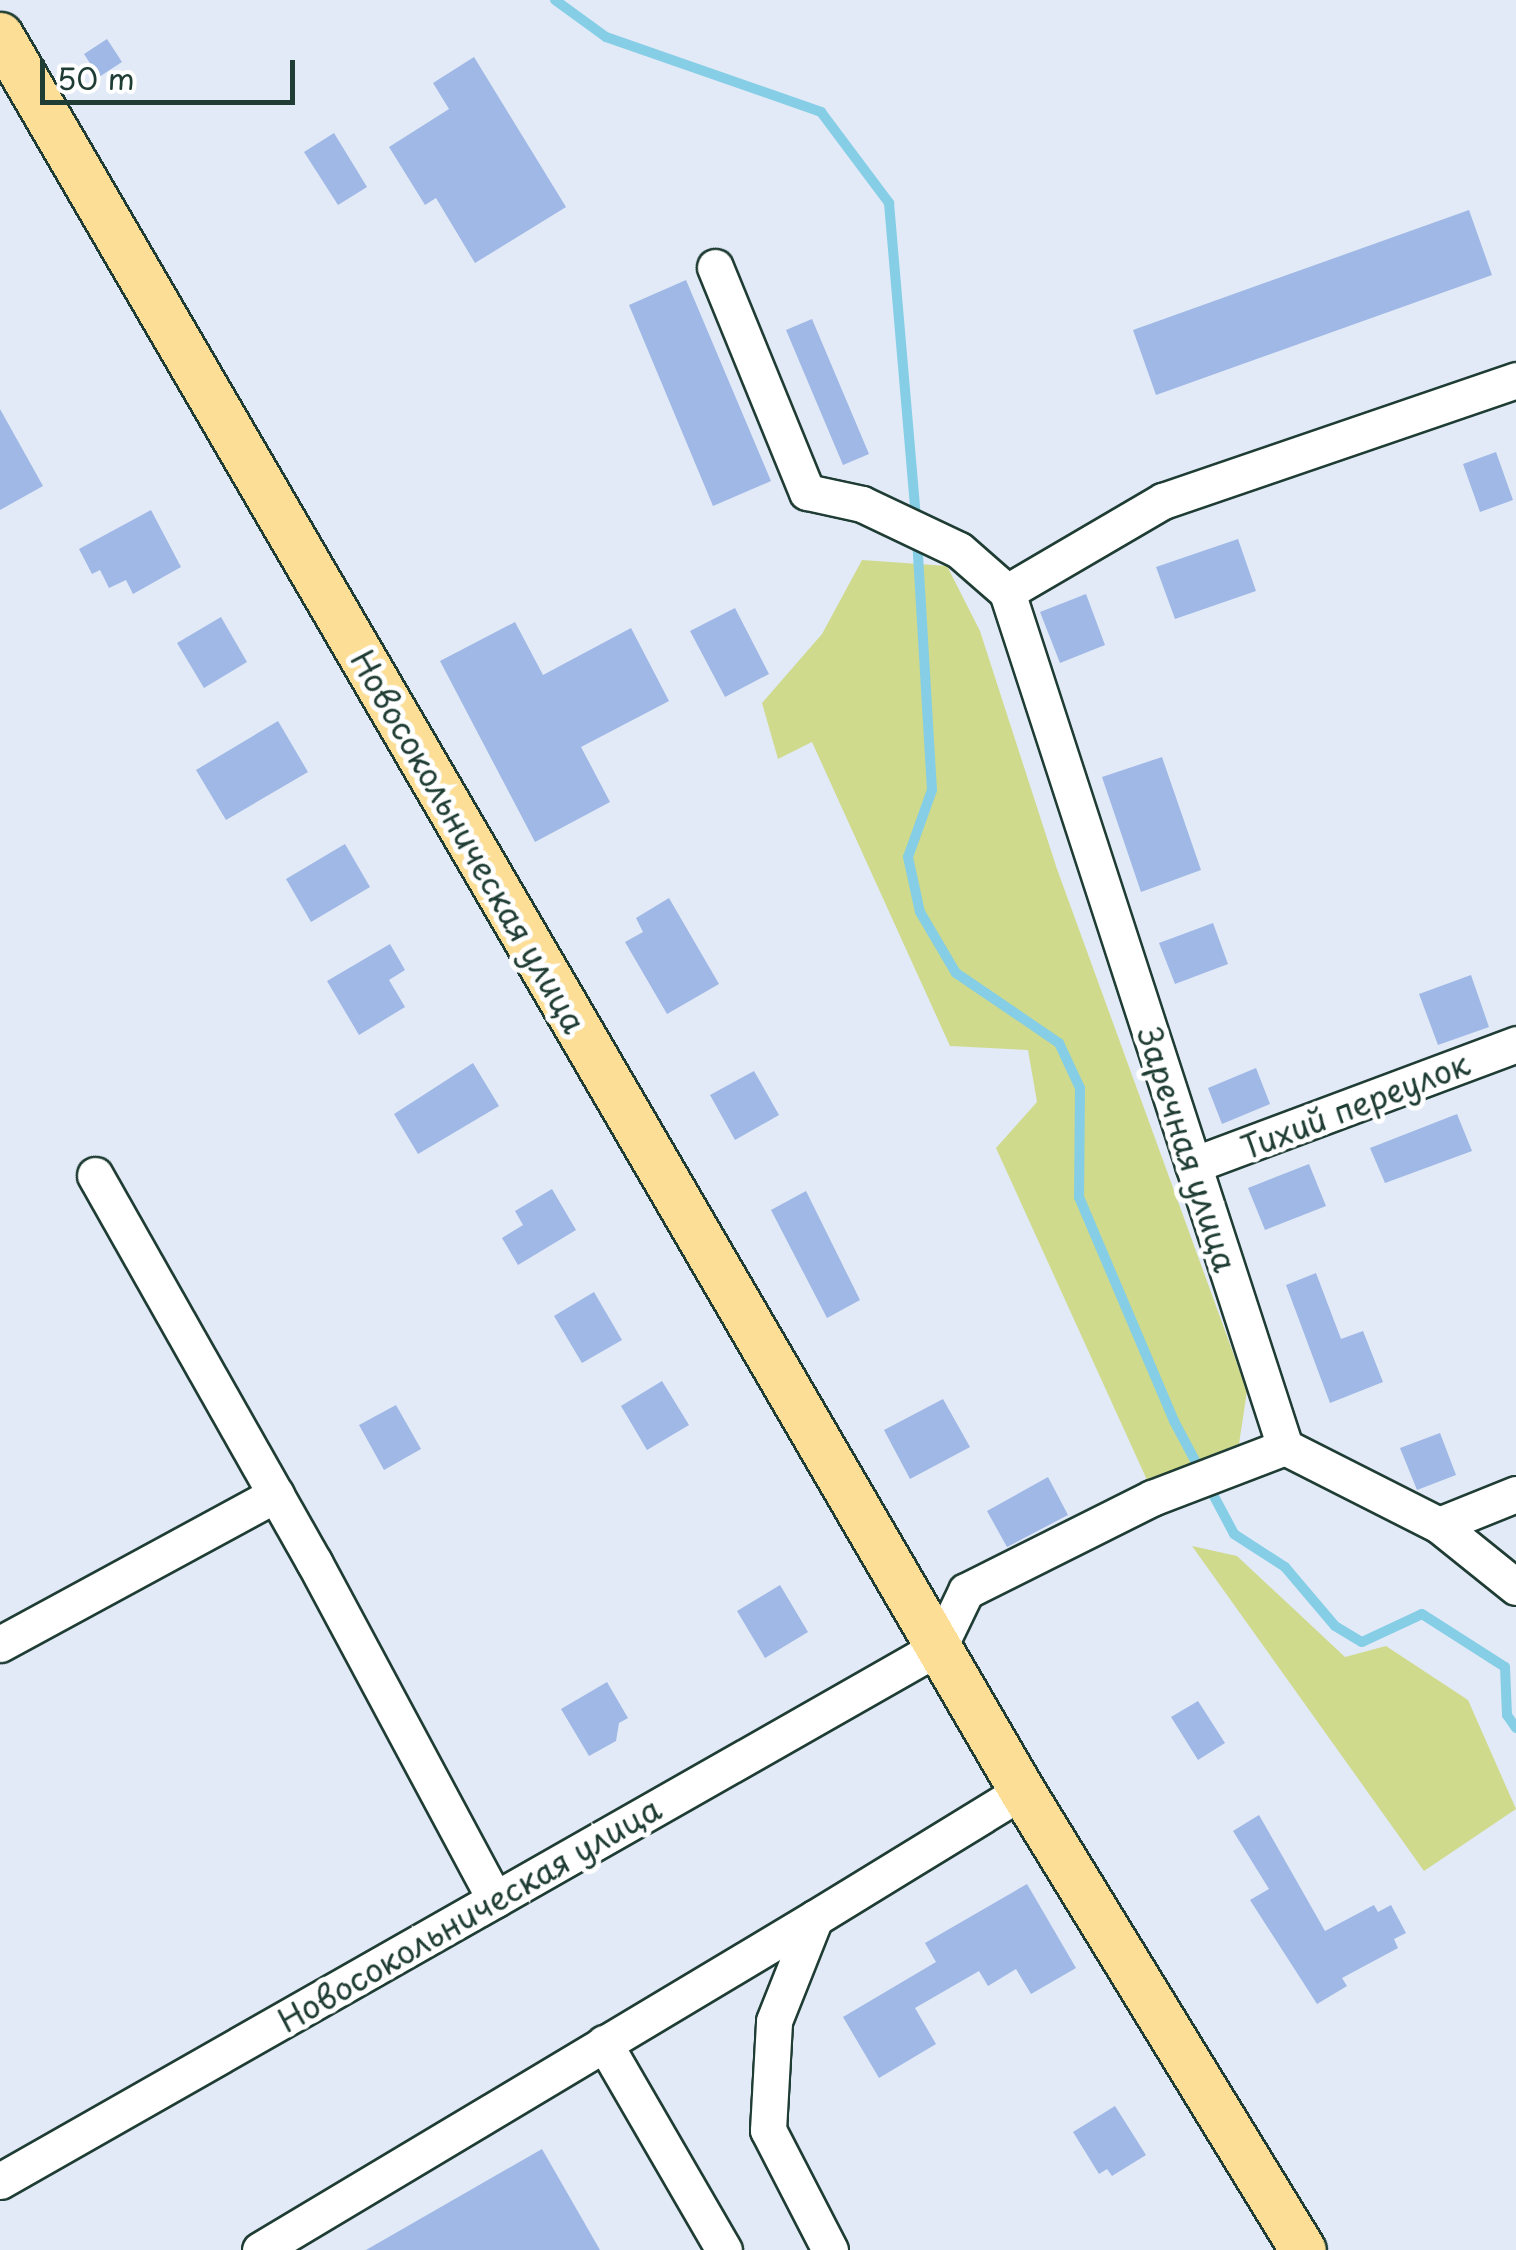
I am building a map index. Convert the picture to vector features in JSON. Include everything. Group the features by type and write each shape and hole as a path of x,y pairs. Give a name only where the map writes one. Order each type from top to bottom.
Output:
{"main road":[{"name":"Новосокольническая улица","path":"0,35 1022,1791 1303,2250"}],"street":[{"path":"715,266 808,492 862,504 960,550 1008,592 1163,502 1514,387"},
{"name":"Заречная улица","path":"1008,592 1284,1447"},
{"name":"Тихий переулок","path":"1193,1165 1516,1044"},
{"path":"95,1175 276,1494 494,1900"},
{"path":"939,1647 966,1591 1183,1486 1284,1447 1439,1525 1516,1587"},
{"path":"0,1644 276,1494"},
{"path":"1439,1525 1516,1494"},
{"name":"Новосокольническая улица","path":"0,2181 939,1647"},
{"path":"260,2250 1022,1791"},
{"path":"815,1918 774,2022 768,2130 830,2250"},
{"path":"604,2043 724,2250"}],"green space":[{"path":"862,560 947,566 980,631 1057,869 1247,1391 1239,1444 1147,1480 996,1148 1037,1102 1028,1050 950,1046 812,742 778,759 762,703 822,634"},
{"path":"1192,1546 1237,1556 1345,1657 1386,1646 1468,1700 1516,1809 1424,1871"}],"building":[{"path":"107,39 122,62 99,77 84,54"},
{"path":"474,57 566,207 475,263 436,198 425,205 389,147 449,109 433,83"},
{"path":"334,133 367,187 338,205 304,152"},
{"path":"1469,210 1492,275 1156,395 1133,330"},
{"path":"686,280 771,481 713,506 629,305"},
{"path":"812,319 869,454 843,465 786,330"},
{"path":"0,409 43,486 0,510"},
{"path":"1496,452 1513,500 1480,512 1463,464"},
{"path":"151,510 181,567 133,594 126,580 109,588 100,570 92,574 79,549"},
{"path":"1238,539 1256,591 1175,619 1156,567"},
{"path":"1086,594 1105,645 1060,663 1040,612"},
{"path":"735,608 769,674 725,697 690,631"},
{"path":"221,617 247,662 204,688 177,643"},
{"path":"515,622 543,675 631,628 669,701 581,747 610,802 535,842 440,661"},
{"path":"278,721 308,772 226,820 196,770"},
{"path":"1162,757 1201,870 1141,892 1102,777"},
{"path":"345,844 370,887 311,922 286,879"},
{"path":"669,898 719,984 667,1014 625,942 643,932 636,918"},
{"path":"1213,923 1228,964 1175,984 1159,943"},
{"path":"390,944 405,970 389,980 405,1007 359,1035 327,981"},
{"path":"1471,975 1489,1027 1438,1045 1419,994"},
{"path":"473,1063 499,1106 418,1154 394,1114"},
{"path":"1256,1068 1270,1104 1222,1124 1208,1088"},
{"path":"754,1071 779,1115 735,1140 710,1095"},
{"path":"1457,1114 1472,1151 1385,1183 1370,1148"},
{"path":"1309,1164 1326,1206 1265,1230 1248,1188"},
{"path":"552,1189 576,1230 518,1265 502,1238 523,1225 515,1211"},
{"path":"806,1191 860,1300 827,1318 771,1210"},
{"path":"1316,1273 1341,1339 1363,1331 1383,1382 1330,1403 1286,1285"},
{"path":"594,1292 622,1340 582,1363 554,1316"},
{"path":"662,1381 689,1425 647,1450 621,1406"},
{"path":"943,1399 970,1447 910,1479 884,1430"},
{"path":"396,1405 421,1449 384,1470 359,1425"},
{"path":"1440,1433 1456,1475 1417,1490 1400,1448"},
{"path":"1048,1477 1068,1515 1007,1547 987,1511"},
{"path":"780,1585 808,1632 765,1658 737,1611"},
{"path":"607,1682 628,1718 619,1723 616,1741 589,1756 561,1709"},
{"path":"1198,1701 1225,1743 1198,1760 1171,1717"},
{"path":"1259,1815 1325,1931 1374,1905 1378,1912 1391,1905 1406,1933 1394,1939 1398,1948 1342,1978 1347,1986 1317,2004 1250,1900 1269,1889 1233,1831"},
{"path":"1027,1884 1076,1968 1031,1994 1016,1969 988,1986 979,1971 915,2008 936,2044 879,2078 843,2017 936,1962 925,1943"},
{"path":"1115,2106 1146,2155 1112,2176 1107,2169 1099,2174 1073,2132"},
{"path":"542,2149 600,2250 366,2250"}],"waterway":[{"path":"555,0 606,37 821,112 889,203 916,521"},
{"path":"917,538 932,790 908,857 920,912 956,973 1059,1043 1080,1088 1079,1197 1174,1421 1234,1534 1285,1567 1335,1626 1362,1642 1422,1614 1505,1667 1507,1715 1516,1728"}]}
